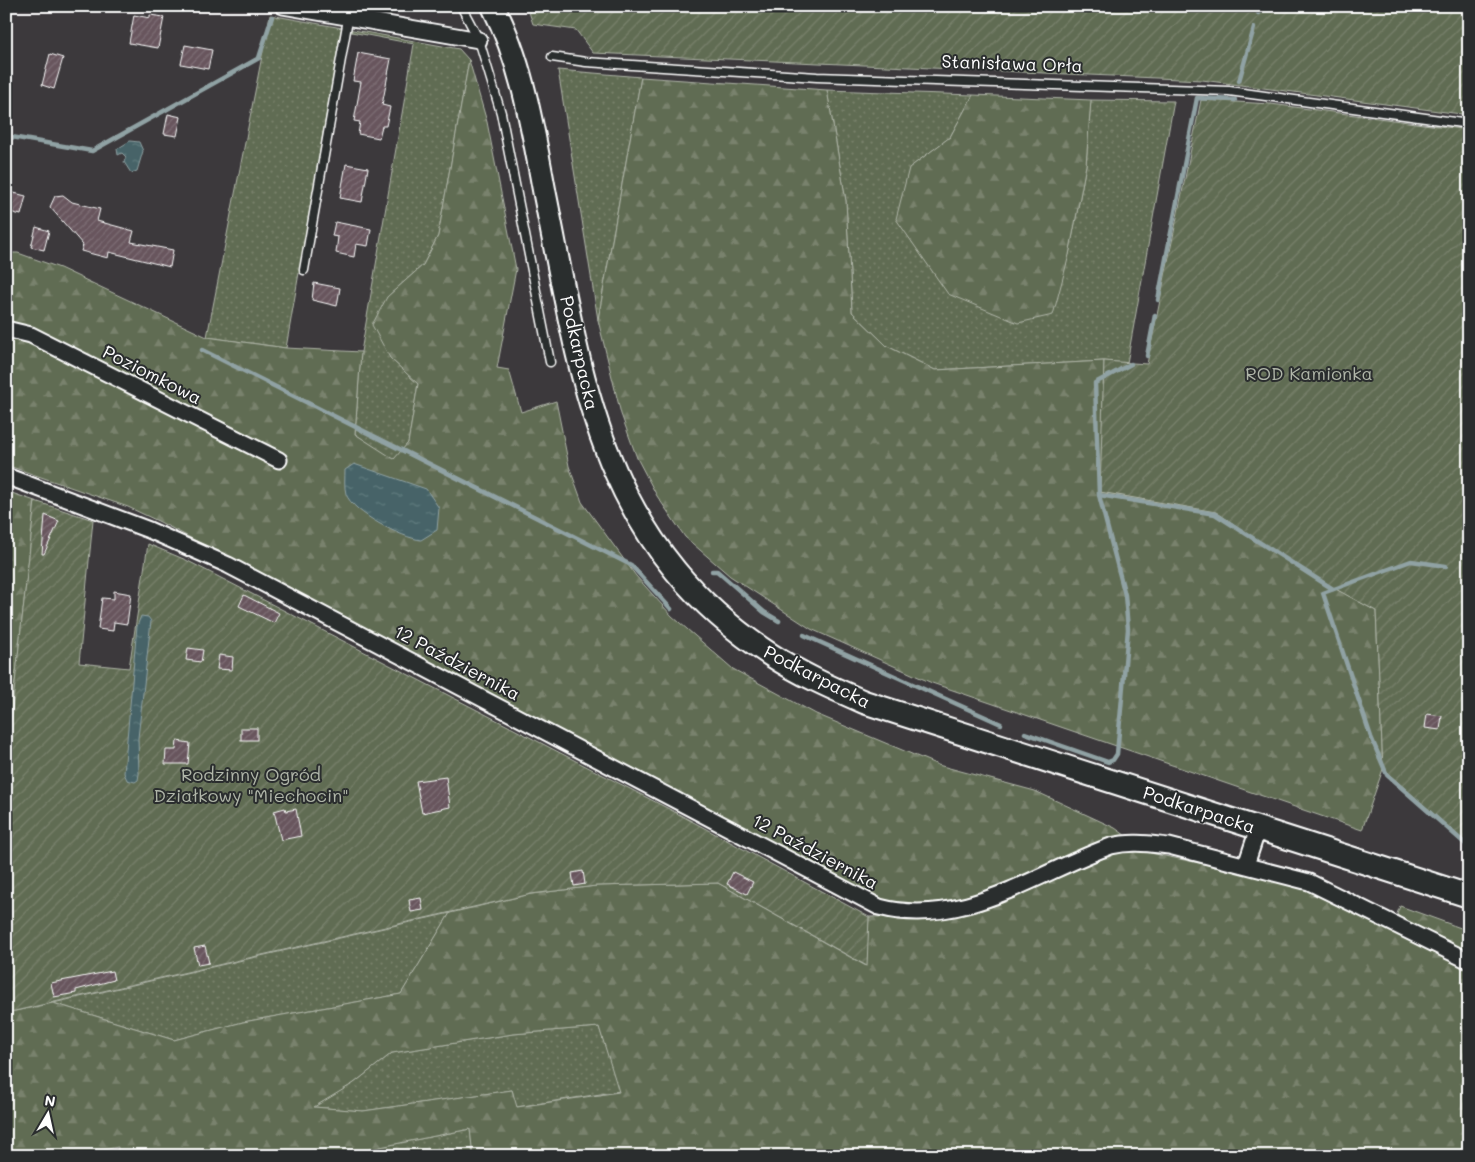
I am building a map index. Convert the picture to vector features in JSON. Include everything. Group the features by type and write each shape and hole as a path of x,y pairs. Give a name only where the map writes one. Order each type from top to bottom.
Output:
{"main road":[{"name":"Podkarpacka","path":"493,6 507,37 522,86 568,314 595,420 609,462 626,496 666,560 685,582 730,625 772,656 822,684 864,702 1469,896"}],"street":[{"path":"283,6 348,19 479,40"},
{"name":"Poziomkowa","path":"6,329 31,335 279,460"},
{"name":"12 Października","path":"6,476 149,530 228,565 879,907 900,912 949,911 987,900 1090,853 1129,842 1169,846 1310,882 1469,961"},
{"path":"1246,865 1258,828"}],"lane":[{"path":"461,6 479,40 501,114 550,362"},
{"path":"304,270 348,19"},
{"name":"Stanisława Orła","path":"552,57 586,62 817,77 1229,91 1469,124"}],"green space":[{"path":"345,6 392,6 390,19 354,12"},
{"path":"527,6 1469,6 1469,115 1202,80 593,53 576,30 533,24"},
{"path":"270,15 459,49 469,60 438,236 423,265 387,297 390,358 418,384 408,443 394,460 355,434 361,352 414,44 341,30 286,348 207,337"},
{"path":"469,60 487,122 516,269 497,368 509,370 521,412 556,401 569,466 582,502 636,576 672,616 733,669 816,714 938,765 1035,791 1115,828 1150,853 1288,881 1404,932 1403,921 1397,914 1400,906 1469,931 1469,1156 473,1156 470,1129 335,1156 117,1156 118,1147 74,1156 6,1156 6,1013 53,1003 174,1040 243,1022 401,994 450,913 531,894 596,886 718,883 866,966 869,917 914,916 160,522 128,507 6,465 6,253 18,253 60,268 207,337 286,348 361,352 355,434 394,459 408,443 418,384 390,358 372,325 387,297 423,265 438,236","holes":["599,1027 619,1092 517,1107 512,1090 363,1111 314,1107 354,1083 392,1053 513,1034"]},
{"path":"558,70 641,77 598,320"},
{"path":"641,77 827,90 846,201 852,312 887,346 935,370 1104,361 1101,492 1216,512 1309,574 1376,611 1383,769 1362,830 932,683 811,629 730,576 685,537 657,496 637,458 621,414 598,320"},
{"path":"827,90 973,95 950,137 909,168 1069,255 1086,165 1091,100 1174,101 1127,363 1104,361 935,370 887,346 852,312 846,201"},
{"path":"973,95 1091,100 1086,165 1069,255 1053,315 1018,323 948,294 896,219 909,168 950,137"},
{"name":"ROD Kamionka","path":"1201,100 1271,104 1469,130 1469,845 1383,769 1376,611 1308,574 1216,512 1100,492 1104,361 1147,364"},
{"path":"6,491 35,501 6,765"},
{"name":"Rodzinny Ogród Działkowy \"Miechocin\"","path":"35,501 93,520 79,663 129,668 148,544 186,560 671,810 869,917 867,966 718,883 596,886 531,894 6,1013 6,765"},
{"path":"450,913 401,994 243,1022 174,1040 53,1003"},
{"path":"599,1027 620,1091 516,1107 512,1090 363,1111 313,1107 354,1083 392,1053 513,1034"},
{"path":"470,1129 473,1156 335,1156"}],"water":[{"path":"130,141 139,142 143,151 137,171 131,173 124,162 126,157 122,153 118,155 117,149"},
{"path":"354,464 426,489 439,508 437,530 421,540 413,538 391,530 358,509 350,501 345,488 345,470"},
{"path":"141,616 148,617 151,621 138,738 139,774 138,780 135,782 127,780 124,773 137,626"}],"building":[{"path":"134,15 150,18 150,15 164,17 158,48 129,43"},
{"path":"185,45 212,50 208,69 181,64"},
{"path":"358,53 391,59 382,105 390,107 386,126 382,126 379,138 358,134 360,122 354,121 361,82 353,81"},
{"path":"50,54 63,58 54,89 42,85"},
{"path":"168,114 181,117 177,136 164,134"},
{"path":"346,164 368,168 362,202 340,198"},
{"path":"6,191 26,196 21,215 6,211"},
{"path":"63,195 72,202 100,209 97,221 134,231 131,242 173,250 170,267 109,252 108,258 81,251 83,245 50,207 55,196"},
{"path":"335,222 371,229 368,246 356,244 354,257 336,253 338,237 332,236"},
{"path":"36,227 49,231 44,250 31,247"},
{"path":"314,283 340,288 337,306 312,300"},
{"path":"45,515 59,521 44,554 42,554"},
{"path":"114,591 131,594 127,624 114,622 113,631 98,629 102,598 114,599"},
{"path":"244,595 279,613 274,623 239,606"},
{"path":"188,648 203,650 201,662 186,660"},
{"path":"219,655 233,657 232,670 217,669"},
{"path":"1427,714 1442,716 1440,730 1425,728"},
{"path":"241,728 257,728 257,740 241,740"},
{"path":"177,741 190,743 188,764 165,764 166,750 176,750"},
{"path":"446,777 450,807 422,813 416,781"},
{"path":"285,808 286,811 296,809 301,836 281,840 274,811"},
{"path":"583,871 585,884 574,886 572,873"},
{"path":"733,872 753,882 747,894 727,884"},
{"path":"421,898 423,910 411,912 409,900"},
{"path":"205,946 209,963 198,965 194,948"},
{"path":"112,971 114,980 76,990 76,993 54,997 51,983"}],"waterway":[{"path":"1258,13 1261,6"},
{"path":"6,136 92,151 259,58 272,17"},
{"path":"1239,81 1254,28"},
{"path":"1158,300 1197,98 1235,100"},
{"path":"1147,356 1155,315"},
{"path":"202,350 631,565 671,609"},
{"path":"1025,733 1108,762 1113,760 1117,754 1128,629 1125,595 1099,495 1095,383 1131,364"},
{"path":"1099,495 1215,514 1333,589"},
{"path":"1446,566 1411,561 1323,593 1371,737 1387,775 1469,847"},
{"path":"712,571 717,571 764,612 779,621"},
{"path":"804,635 1001,724"}]}
